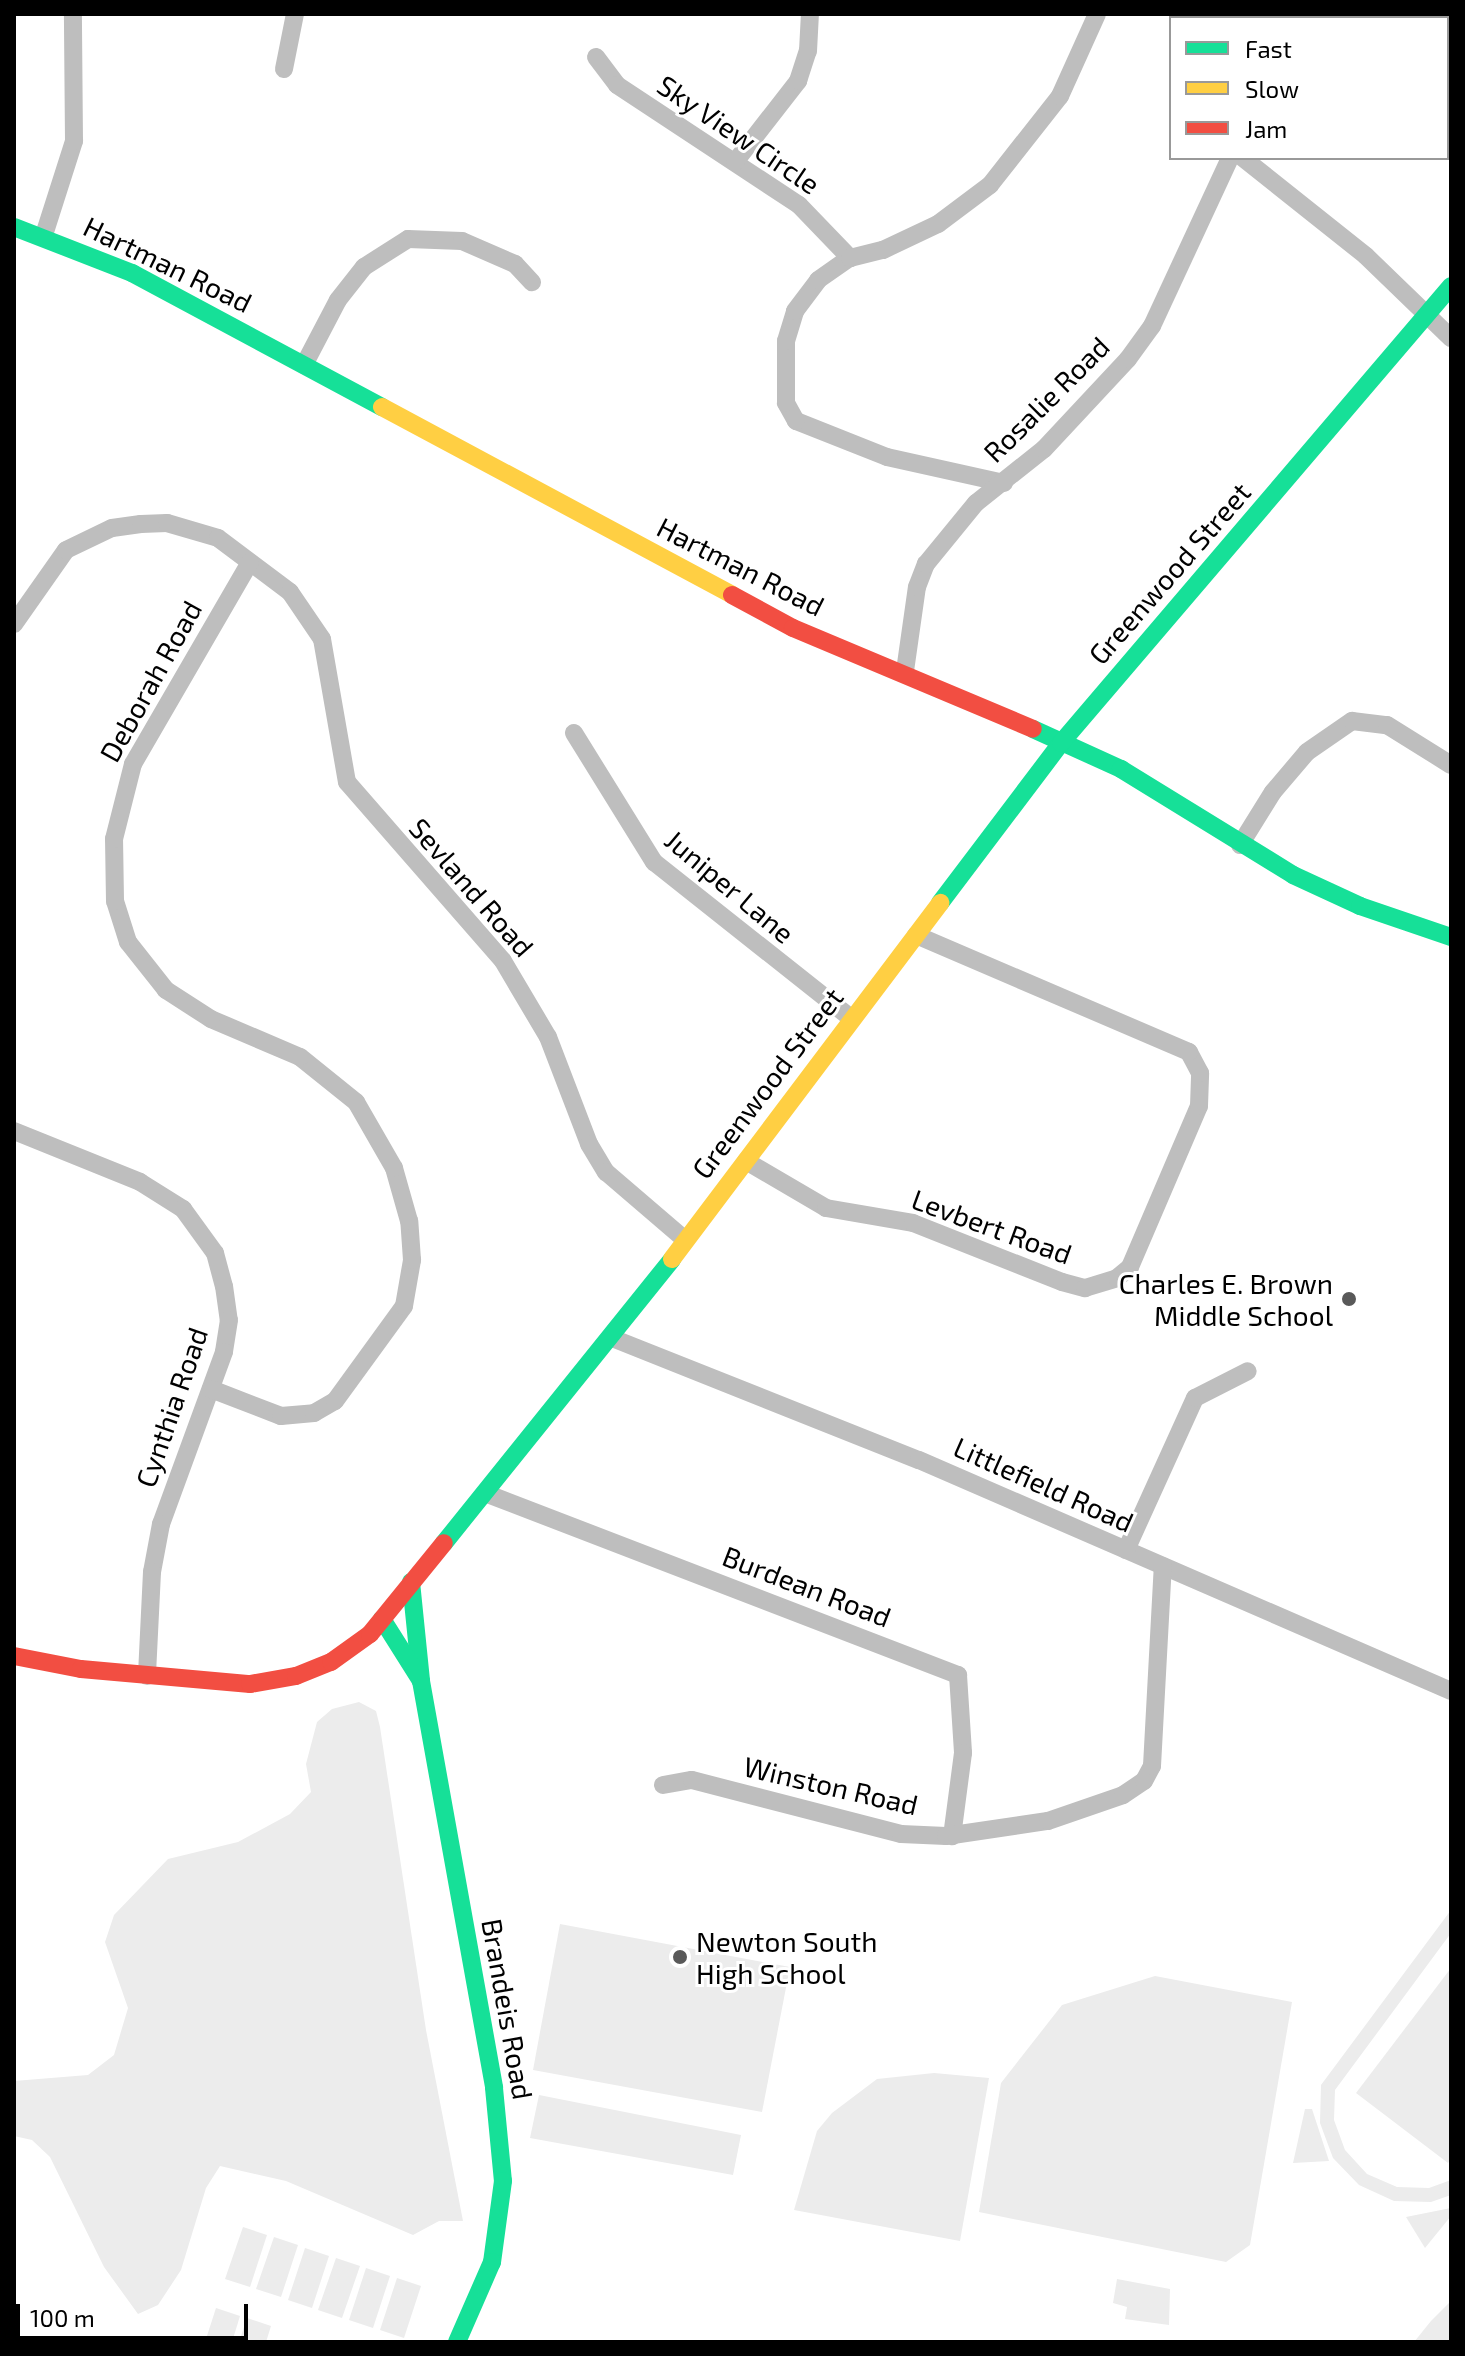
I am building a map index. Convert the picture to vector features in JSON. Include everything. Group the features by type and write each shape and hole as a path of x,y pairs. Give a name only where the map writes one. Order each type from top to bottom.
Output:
{"street":[{"path":"44,235 74,141 73,14"},
{"path":"284,69 295,14"},
{"path":"735,162 798,81 808,51 810,14"},
{"path":"1004,483 887,457 796,421 786,403 786,341 795,311 818,280 850,258 883,250 938,224 990,185 1060,96 1097,14"},
{"name":"Sky View Circle","path":"596,57 617,85 799,205 850,258"},
{"name":"Rosalie Road","path":"905,671 917,587 926,564 976,503 1004,483 1097,396 1144,337 1229,160"},
{"path":"1246,160 1366,256 1451,338"},
{"name":"Hartman Road","path":"14,227 44,235 132,273 793,628 905,671 1121,769 1240,845 1360,906 1451,937"},
{"path":"304,365 338,300 364,267 408,239 462,241 515,264 532,282"},
{"name":"Greenwood Street","path":"14,1656 147,1676 250,1684 296,1676 357,1646 612,1338 683,1238 746,1161 1061,743 1451,286"},
{"path":"14,624 66,550 112,528 167,523 193,529 218,538 250,562"},
{"name":"Sevland Road","path":"250,562 290,592 322,639 341,757 358,799 437,882 510,971 548,1037 589,1144 606,1172 683,1238"},
{"name":"Deborah Road","path":"211,1389 281,1416 314,1413 335,1401 404,1306 412,1260 409,1221 394,1168 356,1102 300,1057 211,1019 166,990 128,942 115,901 114,839 133,764 250,562"},
{"path":"1240,845 1273,792 1307,752 1352,721 1387,725 1451,765"},
{"name":"Juniper Lane","path":"574,733 654,862 851,1018"},
{"name":"Levbert Road","path":"746,1161 826,1208 913,1223 1062,1282 1085,1288 1117,1278 1130,1267 1199,1106 1200,1073 1189,1052 916,935"},
{"name":"Cynthia Road","path":"14,1131 140,1182 200,1226 215,1253 229,1320 211,1389 161,1524 152,1572 147,1676"},
{"name":"Littlefield Road","path":"612,1338 919,1460 1451,1691"},
{"path":"1126,1550 1195,1398 1248,1371"},
{"name":"Burdean Road","path":"485,1493 958,1675 963,1753 952,1836"},
{"name":"Winston Road","path":"663,1785 692,1780 901,1834 952,1836 1048,1821 1123,1795 1144,1781 1152,1766 1163,1566"},
{"name":"Brandeis Road","path":"411,1582 421,1681 494,2088 503,2181 492,2262 457,2342"},
{"name":"Brandeis Road","path":"382,1619 421,1681"}],"shaded area":[{"path":"359,1702 376,1711 380,1727 426,2030 463,2221 439,2221 413,2235 286,2181 220,2166 206,2188 181,2270 158,2305 138,2314 104,2267 50,2157 32,2140 14,2136 14,2081 88,2075 114,2055 128,2008 105,1942 114,1915 168,1859 238,1842 290,1814 311,1792 306,1764 317,1722 332,1709"},
{"path":"1451,1910 1451,1933 1335,2090 1334,2120 1345,2150 1367,2174 1397,2187 1429,2188 1451,2180 1451,2195 1431,2202 1394,2201 1359,2185 1333,2158 1320,2123 1321,2085"},
{"path":"560,1924 790,1967 762,2112 533,2070"},
{"path":"1451,1968 1451,2158 1448,2163 1356,2093"},
{"path":"1155,1976 1292,2002 1250,2245 1226,2262 979,2212 1001,2083 1062,2005"},
{"path":"934,2073 989,2078 960,2241 794,2210 817,2131 832,2113 877,2079"},
{"path":"539,2095 741,2135 733,2175 530,2138"},
{"path":"1305,2109 1312,2109 1329,2161 1293,2163"},
{"path":"1451,2208 1451,2216 1425,2248 1406,2217"},
{"path":"243,2227 267,2235 250,2287 225,2279"},
{"path":"274,2237 298,2245 281,2297 256,2289"},
{"path":"305,2248 329,2256 312,2308 288,2300"},
{"path":"336,2258 360,2266 342,2318 318,2310"},
{"path":"366,2268 390,2276 373,2328 349,2320"},
{"path":"397,2278 421,2286 404,2338 380,2330"},
{"path":"1117,2279 1170,2289 1169,2325 1125,2319 1127,2307 1113,2303"},
{"path":"1451,2301 1451,2342 1414,2342 1431,2321"},
{"path":"216,2308 240,2316 232,2342 205,2342"},
{"path":"247,2318 271,2326 266,2342 239,2342"}],"traffic: fast":[{"path":"14,227 132,273 382,407"},
{"path":"940,903 1061,743 1451,286"},
{"path":"1033,729 1121,769 1293,875 1360,906 1451,937"},
{"path":"444,1543 672,1259"},
{"path":"411,1582 421,1681 494,2088 503,2181 492,2262 457,2342"},
{"path":"382,1619 421,1681"}],"traffic: slow":[{"path":"382,407 732,595"},
{"path":"672,1259 940,903"}],"traffic: jam":[{"path":"732,595 793,628 1033,729"},
{"path":"14,1656 81,1669 250,1684 296,1676 331,1662 370,1634 444,1543"}],"place":[{"name":"Charles E. Brown Middle School","path":"1349,1299"},
{"name":"Newton South High School","path":"680,1957"}]}
